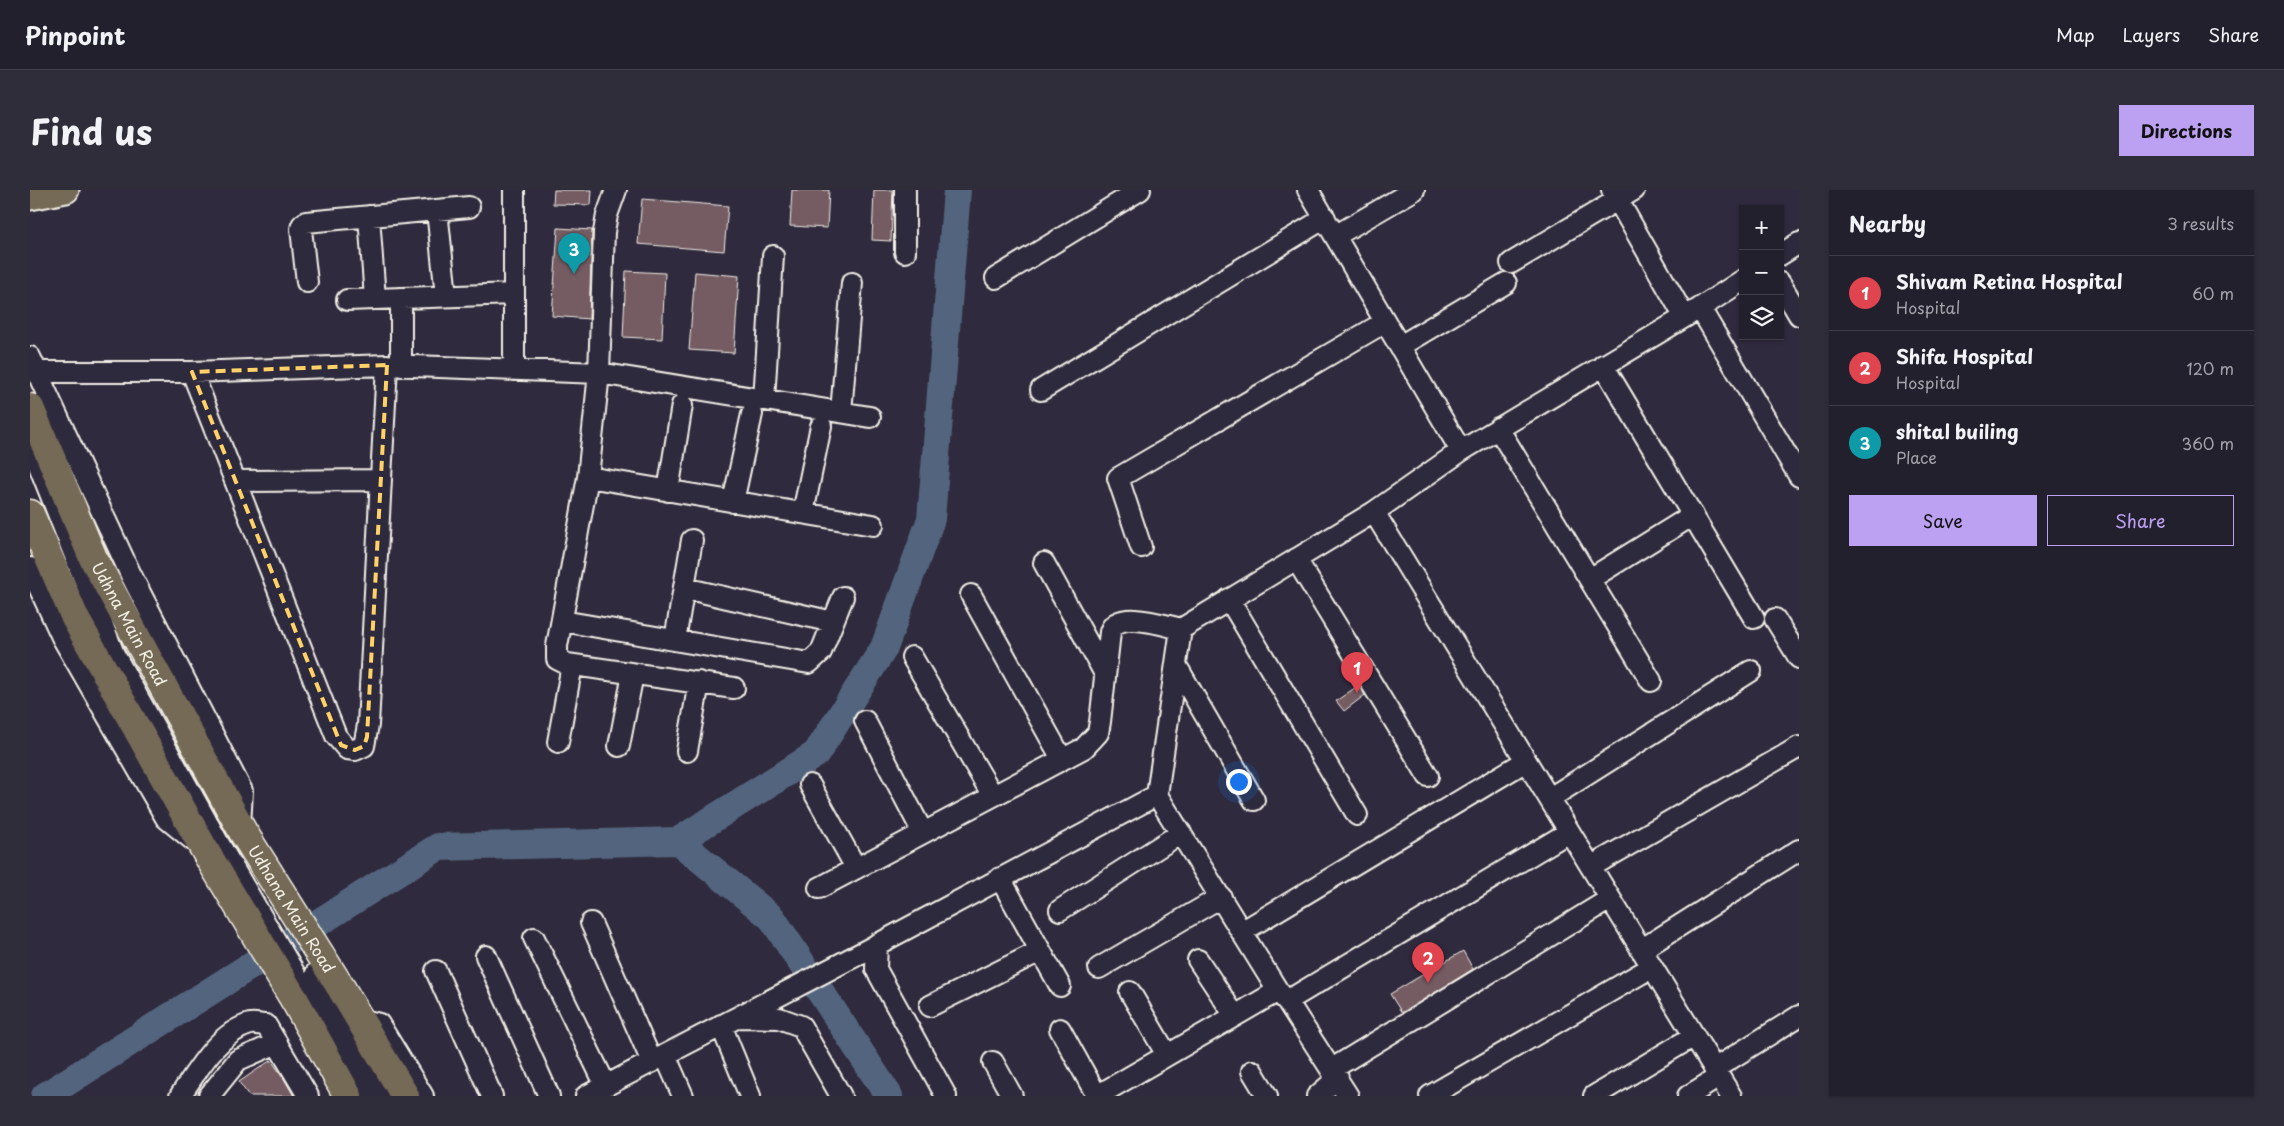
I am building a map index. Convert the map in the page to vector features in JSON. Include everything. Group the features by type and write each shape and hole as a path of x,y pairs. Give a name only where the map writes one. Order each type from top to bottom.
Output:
{"highway":[{"name":"Udhna Main Road","path":"30,408 94,558 224,839"},
{"path":"30,514 45,596 75,618 224,839 318,994 348,1096"},
{"name":"Udhana Main Road","path":"224,839 318,994"},
{"path":"318,994 359,1019 405,1096"}],"main road":[{"path":"30,197 66,190"}],"street":[{"path":"514,190 514,370"},
{"path":"616,190 607,215 604,232 598,373 588,477 557,646 557,659 572,665 734,688"},
{"path":"905,252 906,190"},
{"path":"996,278 1140,190"},
{"path":"1308,190 1461,451"},
{"path":"1335,236 1414,190"},
{"path":"1511,263 1621,193 1692,312 1799,476"},
{"path":"307,282 302,225 312,220 469,207"},
{"path":"437,210 446,296"},
{"path":"369,216 375,299"},
{"path":"1041,390 1325,218"},
{"path":"1784,252 1799,243"},
{"path":"733,502 758,407 773,256"},
{"path":"842,412 852,283"},
{"path":"1400,346 1506,283"},
{"path":"819,888 1084,748 1098,733 1110,632 1114,623 1119,620 1131,620 1181,628 1374,512 1461,451 1498,428 1739,283"},
{"path":"1784,291 1799,315"},
{"path":"347,300 514,294"},
{"path":"192,372 336,736 347,749 356,750 364,746 368,726 382,480 401,298"},
{"path":"1141,547 1118,478 1385,322"},
{"path":"224,839 242,791 132,577 34,365 192,372 394,365 598,373 758,407 842,412 870,417"},
{"path":"1603,365 1754,618"},
{"path":"668,490 682,405"},
{"path":"803,513 821,426"},
{"path":"1498,428 1651,681"},
{"path":"30,443 114,654 224,839"},
{"path":"588,477 872,525"},
{"path":"235,482 382,480"},
{"path":"1374,512 1731,1096"},
{"path":"1590,579 1693,515"},
{"path":"675,640 692,540"},
{"path":"1296,559 1428,776"},
{"path":"1044,563 1105,674"},
{"path":"30,568 45,596"},
{"path":"684,588 833,622"},
{"path":"971,595 1062,759"},
{"path":"562,620 809,663 821,652 843,597"},
{"path":"1229,599 1357,815"},
{"path":"1775,619 1797,650"},
{"path":"1181,628 1157,795 1282,996 1335,1073 1348,1096"},
{"path":"912,657 993,796"},
{"path":"558,742 572,665"},
{"path":"1176,665 1254,800"},
{"path":"1550,798 1751,671"},
{"path":"619,746 633,674"},
{"path":"687,751 699,682"},
{"path":"864,721 923,833"},
{"path":"1592,866 1799,746"},
{"path":"1243,931 1526,761"},
{"path":"810,785 856,868"},
{"path":"586,1096 1157,795"},
{"path":"1060,1030 1097,1096 1235,1016 1282,996 1569,832"},
{"path":"1060,910 1181,833"},
{"path":"1641,950 1799,850"},
{"path":"1000,878 1060,986"},
{"path":"1099,968 1221,897"},
{"path":"1317,1096 1335,1073 1610,899"},
{"path":"591,923 659,1058 683,1096"},
{"path":"534,938 606,1086"},
{"path":"871,947 876,969 946,1096"},
{"path":"930,1006 1040,951"},
{"path":"486,956 550,1096"},
{"path":"1198,960 1235,1016"},
{"path":"1430,1096 1652,967"},
{"path":"436,970 492,1096"},
{"path":"1130,992 1167,1055"},
{"path":"318,994 366,1096"},
{"path":"318,994 384,1096"},
{"path":"1688,1096 1716,1072 1799,1016"},
{"path":"729,1021 779,1018 801,1026 841,1096"},
{"path":"359,1019 379,1024 423,1096"},
{"path":"729,1021 750,1096"},
{"path":"180,1096 203,1062 231,1033 252,1023 266,1025 308,1096"},
{"path":"1594,1096 1694,1036"},
{"path":"209,1096 238,1060 277,1042"},
{"path":"993,1062 1012,1096"},
{"path":"1252,1071 1267,1096"}],"highlighted area":[{"path":"387,365 367,737 364,746 355,750 341,745 192,372"}],"building":[{"path":"554,190 592,190 591,205 553,204"},
{"path":"792,190 829,190 827,228 790,226"},
{"path":"874,190 893,190 891,241 872,240"},
{"path":"642,199 728,206 724,251 638,244"},
{"path":"558,228 592,230 589,319 552,316"},
{"path":"626,271 665,273 662,339 623,337"},
{"path":"695,272 739,276 734,353 689,350"},
{"path":"1359,685 1365,695 1344,711 1336,701"},
{"path":"1463,951 1473,969 1402,1013 1390,994"},
{"path":"271,1060 294,1096 249,1096 239,1082"}],"waterway":[{"path":"678,841 816,754 884,648 931,519 957,190"},
{"path":"45,1096 438,847 678,841 772,918 889,1096"}],"place":[{"name":"shital builing","path":"574,274"},
{"name":"Shivam Retina Hospital","path":"1357,693"},
{"name":"Shifa Hospital","path":"1428,983"}]}
